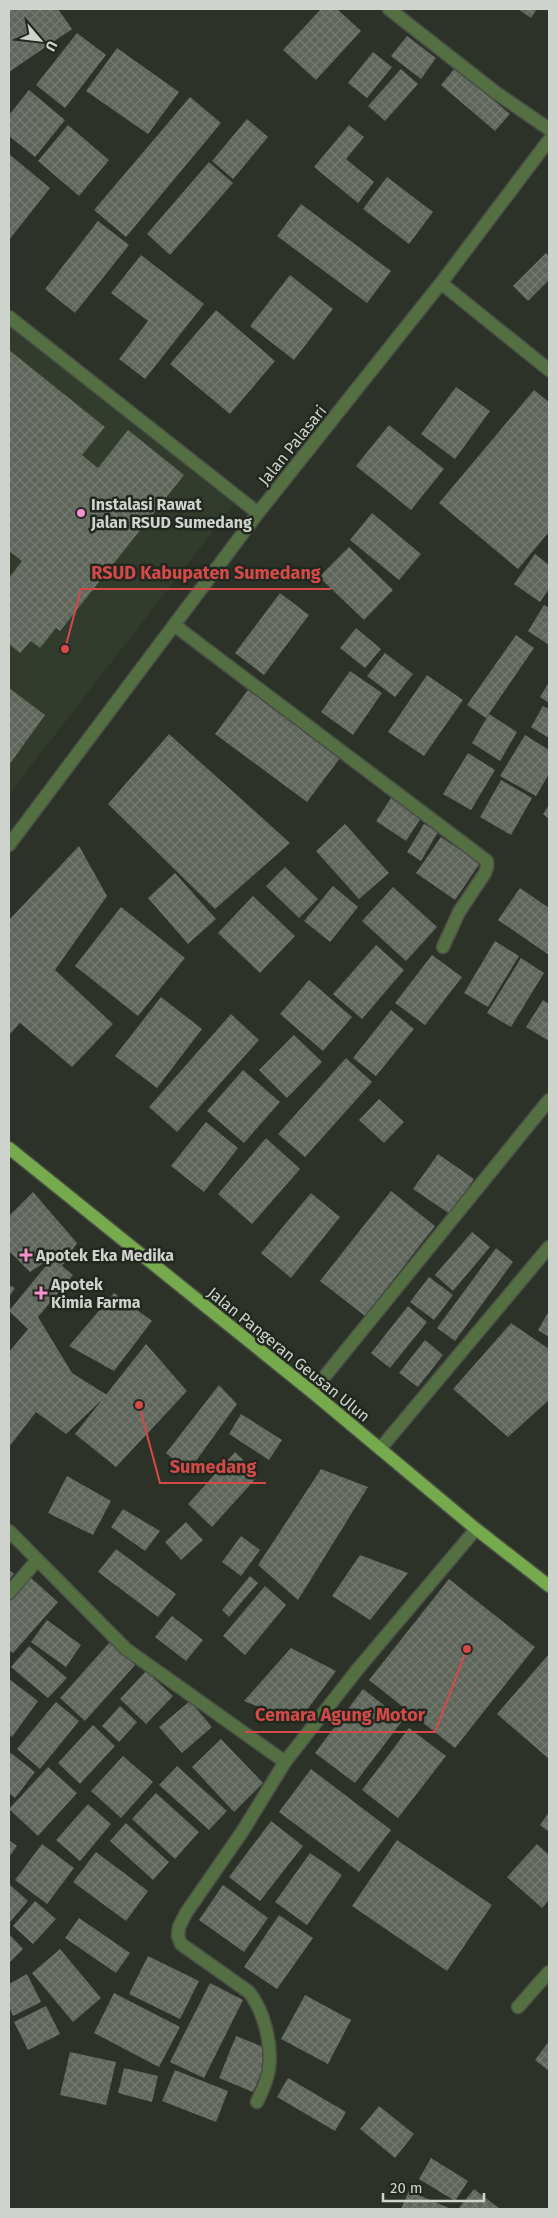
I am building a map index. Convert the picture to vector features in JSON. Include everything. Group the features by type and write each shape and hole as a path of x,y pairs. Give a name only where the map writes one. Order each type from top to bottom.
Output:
{"main road":[{"name":"Jalan Pangeran Geusan Ulun","path":"9,1148 312,1392 476,1529 549,1586"}],"street":[{"path":"389,9 495,92 549,129"},
{"name":"Jalan Palasari","path":"9,845 258,513 441,283 549,140"},
{"path":"441,283 549,370"},
{"path":"9,317 258,513"},
{"path":"174,625 487,861 488,867 485,873 459,912 443,947"},
{"path":"312,1392 549,1100"},
{"path":"380,1449 549,1247"},
{"path":"257,2102 267,2078 270,2055 266,2032 255,2000 249,1992 181,1944 178,1936 179,1927 186,1912 242,1832 285,1762 357,1670 476,1529"},
{"path":"9,1530 126,1649 285,1762"},
{"path":"9,1593 37,1560"},
{"path":"518,2006 549,1972"}],"shaded area":[{"path":"9,326 234,504 9,794"}],"building":[{"path":"9,9 58,9 72,29 9,72"},
{"path":"321,9 337,9 361,31 316,80 283,50"},
{"path":"518,9 537,9 531,18"},
{"path":"77,33 106,55 65,108 36,85"},
{"path":"407,36 436,58 421,79 391,56"},
{"path":"117,48 179,92 148,134 86,91"},
{"path":"373,52 392,67 367,98 348,83"},
{"path":"455,68 510,114 495,131 441,85"},
{"path":"401,69 418,84 385,121 368,106"},
{"path":"29,90 65,120 35,157 9,136 9,115"},
{"path":"190,97 221,123 126,237 94,210"},
{"path":"247,119 268,137 233,179 212,161"},
{"path":"68,125 109,160 79,196 38,161"},
{"path":"349,125 364,137 346,159 374,182 358,203 314,167"},
{"path":"9,154 50,188 9,240"},
{"path":"209,162 233,183 170,255 147,234"},
{"path":"387,177 433,212 409,244 363,209"},
{"path":"301,204 391,271 367,303 277,236"},
{"path":"98,221 129,245 75,313 45,289"},
{"path":"546,253 549,256 549,280 528,301 513,286"},
{"path":"141,255 204,304 145,379 119,359 148,321 111,293"},
{"path":"290,275 333,309 294,360 250,326"},
{"path":"216,310 275,361 230,414 170,364"},
{"name":"Instalasi Rawat Jalan RSUD Sumedang","path":"9,350 105,427 82,455 98,468 128,430 184,475 60,631 56,628 40,648 31,641 20,653 9,644 9,578 22,561 9,551"},
{"path":"456,387 490,411 455,459 421,434"},
{"path":"534,390 549,402 549,532 518,569 439,503"},
{"path":"389,425 444,469 411,510 356,466"},
{"path":"372,513 421,554 399,580 350,540"},
{"path":"349,547 393,590 364,620 319,577"},
{"path":"535,554 549,565 549,589 540,602 514,584"},
{"path":"280,593 309,615 264,675 235,653"},
{"path":"544,605 549,608 549,645 528,631"},
{"path":"356,628 381,649 365,668 340,648"},
{"path":"516,635 534,648 486,718 467,705"},
{"path":"385,653 413,674 395,697 367,676"},
{"path":"350,671 382,693 353,735 321,712"},
{"path":"427,675 463,700 424,756 388,732"},
{"path":"549,682 549,703 540,697"},
{"path":"9,688 45,715 9,765"},
{"path":"248,690 340,758 307,802 215,734"},
{"path":"543,706 549,709 549,738 531,727"},
{"path":"489,714 517,732 500,761 472,743"},
{"path":"169,734 290,843 215,909 108,804"},
{"path":"525,735 549,750 549,774 536,796 500,776"},
{"path":"468,753 495,770 471,810 443,794"},
{"path":"501,780 532,798 511,835 480,817"},
{"path":"391,798 421,818 406,841 376,821"},
{"path":"549,805 549,819 543,814"},
{"path":"345,824 389,873 359,899 316,851"},
{"path":"424,824 438,832 421,861 407,852"},
{"path":"441,837 480,863 455,900 416,873"},
{"path":"79,846 107,896 55,970 113,1024 72,1067 20,1023 9,1035 9,920"},
{"path":"285,867 318,899 299,918 266,886"},
{"path":"175,873 216,919 188,944 148,898"},
{"path":"333,886 358,907 330,942 304,921"},
{"path":"393,887 437,927 406,961 362,921"},
{"path":"520,888 549,908 549,955 498,920"},
{"path":"253,896 295,936 260,973 218,933"},
{"path":"121,907 185,958 138,1016 75,966"},
{"path":"495,941 519,956 488,1007 464,993"},
{"path":"376,945 404,970 362,1019 333,994"},
{"path":"432,955 462,977 425,1025 395,1003"},
{"path":"521,958 544,973 511,1027 487,1013"},
{"path":"309,980 352,1017 323,1051 280,1014"},
{"path":"161,997 202,1029 157,1088 115,1056"},
{"path":"543,1000 549,1004 549,1041 526,1027"},
{"path":"391,1010 414,1029 376,1076 353,1058"},
{"path":"231,1014 259,1040 177,1132 149,1107"},
{"path":"294,1035 322,1062 287,1098 259,1070"},
{"path":"346,1058 372,1082 305,1157 278,1134"},
{"path":"243,1070 280,1102 244,1143 207,1111"},
{"path":"379,1099 404,1122 384,1143 359,1120"},
{"path":"206,1122 238,1148 204,1192 171,1166"},
{"path":"266,1138 300,1169 252,1224 218,1194"},
{"path":"438,1154 474,1179 450,1214 413,1189"},
{"path":"391,1191 435,1226 365,1316 320,1281"},
{"path":"33,1192 77,1243 62,1266 73,1275 38,1317 72,1373 107,1395 66,1434 36,1412 9,1447 9,1352 28,1329 9,1311 53,1257 30,1272 9,1251 9,1216"},
{"path":"311,1193 340,1217 291,1278 261,1253"},
{"path":"472,1232 490,1247 453,1291 435,1275"},
{"path":"496,1248 513,1262 455,1341 437,1328"},
{"path":"429,1277 453,1295 434,1320 410,1302"},
{"path":"9,1285 15,1288 9,1297"},
{"path":"114,1293 152,1321 114,1371 69,1346"},
{"path":"408,1306 427,1322 390,1368 371,1353"},
{"path":"549,1311 549,1337 538,1330"},
{"path":"511,1323 549,1349 549,1400 508,1437 453,1389"},
{"path":"425,1340 443,1355 418,1387 399,1373"},
{"path":"146,1344 187,1391 116,1467 75,1434"},
{"path":"219,1385 237,1404 188,1472 166,1453"},
{"path":"241,1414 282,1440 269,1460 229,1434"},
{"path":"235,1452 259,1475 212,1527 188,1504"},
{"path":"321,1469 368,1487 298,1600 258,1565"},
{"path":"67,1476 111,1501 93,1535 48,1513"},
{"path":"123,1509 160,1531 145,1551 111,1527"},
{"path":"186,1522 203,1540 181,1560 165,1542"},
{"path":"241,1536 260,1550 241,1576 222,1562"},
{"path":"116,1549 176,1594 158,1617 98,1572"},
{"path":"360,1555 408,1573 370,1620 332,1596"},
{"path":"9,1570 14,1574 9,1580"},
{"path":"250,1576 258,1583 229,1617 222,1610"},
{"path":"31,1578 58,1602 13,1653 9,1650 9,1602"},
{"path":"449,1579 535,1647 455,1748 369,1680"},
{"path":"265,1586 286,1605 245,1655 223,1636"},
{"path":"172,1616 203,1640 186,1661 155,1637"},
{"path":"47,1620 81,1645 66,1667 31,1642"},
{"path":"110,1642 135,1665 85,1721 60,1698"},
{"path":"29,1646 67,1678 48,1698 11,1667"},
{"path":"291,1648 336,1671 298,1722 244,1701"},
{"path":"549,1654 549,1756 548,1758 497,1714"},
{"path":"146,1671 173,1696 146,1724 120,1699"},
{"path":"9,1679 38,1701 12,1737 9,1734"},
{"path":"363,1689 403,1720 355,1783 315,1753"},
{"path":"190,1701 212,1727 182,1753 159,1727"},
{"path":"56,1702 79,1721 40,1769 17,1749"},
{"path":"120,1706 137,1722 119,1742 102,1726"},
{"path":"93,1725 115,1746 80,1784 58,1763"},
{"path":"409,1728 446,1756 398,1818 362,1790"},
{"path":"221,1739 263,1783 234,1812 192,1767"},
{"path":"11,1753 35,1772 15,1798 9,1793 9,1756"},
{"path":"123,1756 153,1782 121,1818 91,1791"},
{"path":"177,1766 227,1811 209,1830 159,1785"},
{"path":"48,1767 77,1793 38,1836 9,1809"},
{"path":"311,1769 391,1830 359,1872 279,1812"},
{"path":"156,1793 199,1832 175,1859 132,1819"},
{"path":"88,1804 111,1824 80,1861 56,1840"},
{"path":"549,1812 549,1832 540,1825"},
{"path":"271,1821 303,1846 260,1901 229,1877"},
{"path":"126,1823 169,1862 153,1880 110,1841"},
{"path":"9,1840 17,1846 9,1857"},
{"path":"397,1840 492,1905 447,1971 352,1906"},
{"path":"42,1844 74,1868 47,1904 15,1880"},
{"path":"537,1844 549,1855 549,1900 542,1908 507,1877"},
{"path":"96,1852 148,1891 126,1921 73,1882"},
{"path":"310,1853 342,1875 307,1925 275,1902"},
{"path":"10,1885 28,1901 9,1923 9,1887"},
{"path":"223,1885 268,1918 244,1952 199,1920"},
{"path":"35,1901 56,1919 33,1944 13,1926"},
{"path":"279,1915 313,1938 277,1989 244,1967"},
{"path":"79,1918 130,1953 116,1973 65,1938"},
{"path":"9,1934 23,1949 9,1963"},
{"path":"60,1949 101,1998 73,2022 32,1973"},
{"path":"148,1956 199,1981 180,2019 129,1994"},
{"path":"27,1974 41,2002 13,2016 9,2007 9,1984"},
{"path":"210,1983 243,2000 204,2078 170,2062"},
{"path":"114,1993 180,2027 159,2067 94,2033"},
{"path":"305,1995 351,2020 328,2064 281,2039"},
{"path":"46,2006 60,2034 28,2050 14,2022"},
{"path":"236,2036 271,2050 253,2092 219,2078"},
{"path":"549,2041 549,2071 535,2060"},
{"path":"70,2052 116,2062 106,2105 60,2095"},
{"path":"124,2068 158,2076 152,2102 118,2093"},
{"path":"175,2070 228,2091 216,2122 162,2101"},
{"path":"288,2078 346,2112 335,2131 277,2097"},
{"path":"379,2106 414,2134 395,2158 360,2129"},
{"path":"431,2158 468,2181 455,2201 419,2179"},
{"path":"474,2189 500,2209 458,2209"},
{"path":"409,2191 449,2208 401,2209"}],"place":[{"name":"Instalasi Rawat Jalan RSUD Sumedang","path":"81,513"},
{"name":"RSUD Kabupaten Sumedang","path":"65,649"},
{"name":"Apotek Eka Medika","path":"26,1255"},
{"name":"Apotek Kimia Farma","path":"41,1293"},
{"name":"Sumedang","path":"139,1405"},
{"name":"Cemara Agung Motor","path":"467,1649"}]}
